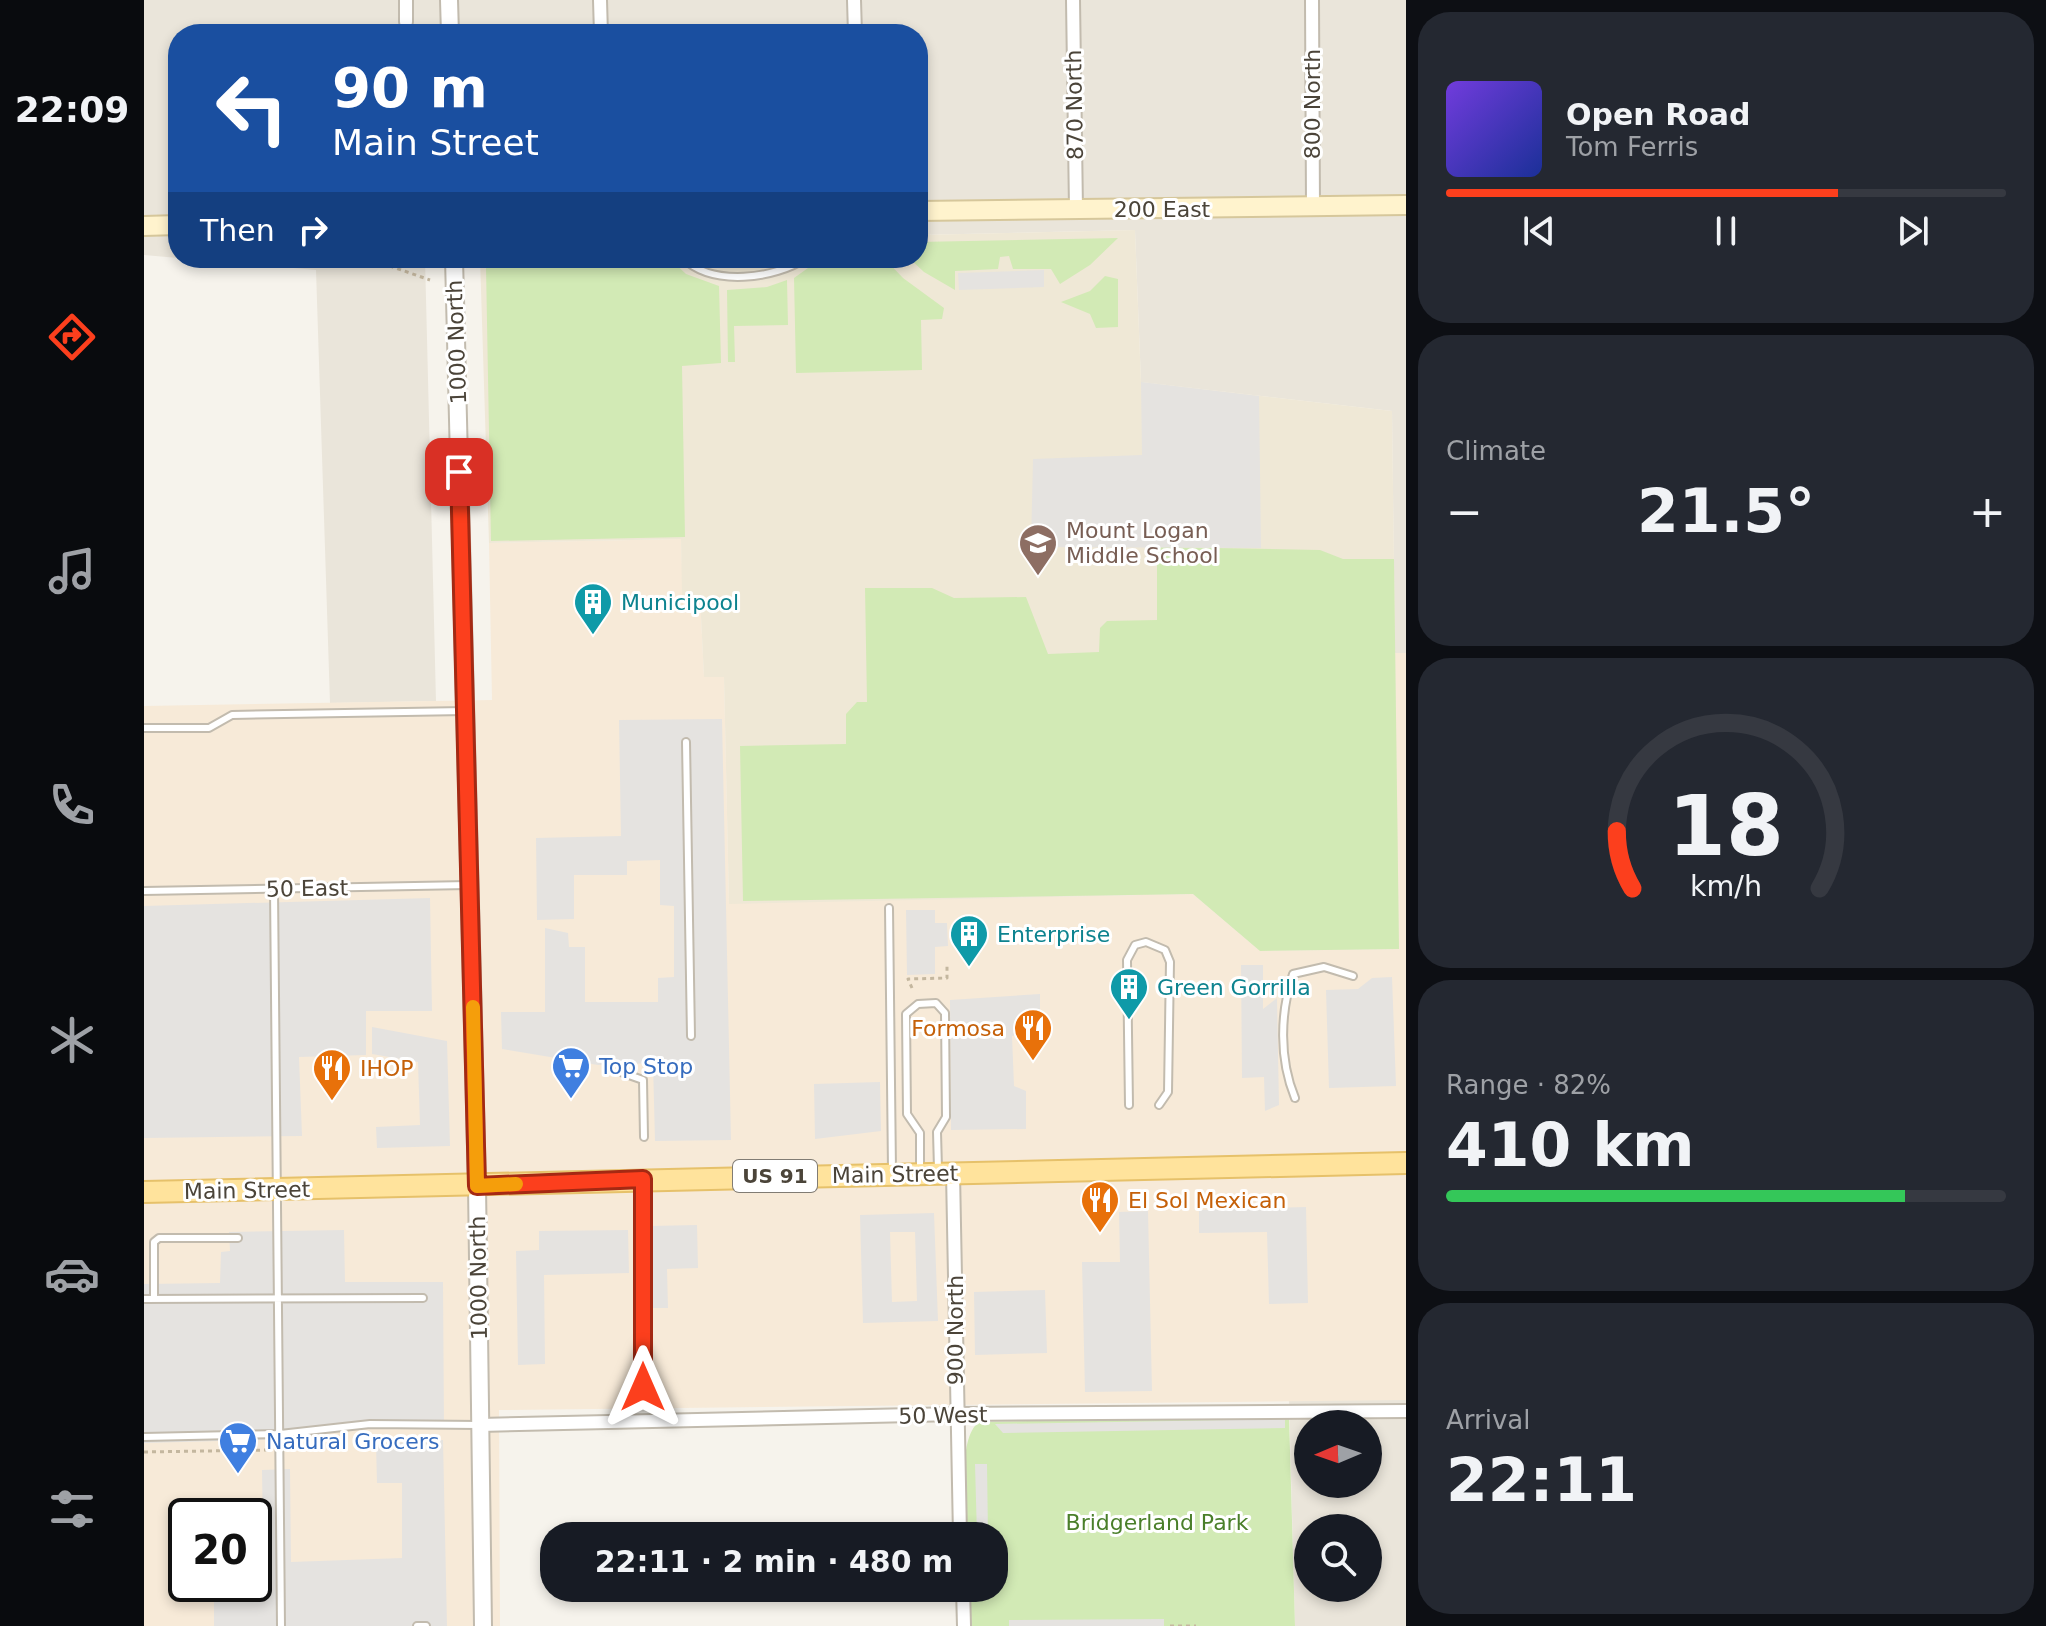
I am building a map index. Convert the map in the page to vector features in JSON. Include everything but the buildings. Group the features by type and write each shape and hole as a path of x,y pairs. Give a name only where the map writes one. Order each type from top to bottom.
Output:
{"main road":[{"name":"200 East","path":"928,211 1406,205"},
{"path":"144,226 168,225"},
{"name":"Main Street","path":"144,1192 1406,1163"}],"street":[{"path":"406,0 406,22"},
{"path":"449,0 450,24"},
{"path":"600,0 601,24"},
{"path":"854,0 855,24"},
{"name":"870 North","path":"1073,0 1076,209"},
{"name":"800 North","path":"1312,0 1313,207"},
{"name":"1000 North","path":"454,268 477,1186 483,1626"},
{"name":"900 North","path":"937,1173 956,1414 960,1522"},
{"name":"50 West","path":"480,1425 956,1414 1406,1411"},
{"path":"963,1602 964,1626"}],"lane":[{"path":"700,268 709,273 750,276 789,268"},
{"path":"144,728 209,728 232,715 466,711"},
{"path":"686,742 691,1036"},
{"name":"50 East","path":"144,891 470,885"},
{"path":"274,889 281,1626"},
{"path":"889,908 892,1174"},
{"path":"1129,1105 1127,960 1135,945 1146,942 1165,950 1170,962 1168,1092 1159,1105"},
{"path":"1295,1098 1285,1075 1284,1002 1293,974 1324,967 1353,976"},
{"path":"936,1003 945,1013 946,1117 937,1132 937,1173 920,1133 907,1114 906,1014 911,1007 936,1003"},
{"path":"623,1073 643,1080 644,1137"},
{"path":"643,1179 643,1387"},
{"path":"154,1299 153,1248 159,1238 238,1238"},
{"path":"144,1299 423,1298"},
{"path":"144,1437 280,1434 370,1424 480,1425"},
{"path":"417,1626 426,1626"}],"path":[{"path":"396,268 430,280"},
{"path":"912,988 908,979 947,978 947,965"},
{"path":"144,1452 270,1450"},
{"path":"1170,1626 1196,1626"}],"shaded area":[{"path":"144,0 1406,0 1406,653 1395,653 1392,411 1141,382 1135,230 928,235 928,24 168,24 168,257 144,255"},
{"name":"Mount Logan Middle School","path":"1135,230 1141,382 1392,411 1399,949 1260,951 1193,894 729,904 724,677 704,677 700,597 682,595 681,539 489,543 480,268 928,268 928,235"},
{"path":"293,268 425,268 436,701 330,703 316,270"},
{"path":"1044,270 1044,287 959,290 958,273"},
{"path":"1141,382 1259,396 1261,548 1031,547 1033,459 1142,455"},
{"path":"681,539 683,595 700,596 704,677 724,677 729,903 1193,894 1260,951 1398,949 1395,653 1406,653 1406,1400 499,1410 500,1626 144,1626 144,706 492,700 489,543"},
{"path":"722,719 731,1140 655,1141 653,1063 598,1065 502,1049 501,1012 545,1012 545,928 568,933 569,947 585,947 585,1002 658,1002 658,978 674,977 674,906 660,905 660,860 627,861 627,875 574,875 574,919 537,920 536,838 621,836 619,720"},
{"path":"430,898 432,1011 366,1011 366,1055 299,1057 302,1136 144,1138 144,906"},
{"path":"906,910 935,910 935,923 947,923 948,946 935,947 935,974 907,975"},
{"path":"1241,965 1263,965 1263,1009 1277,998 1279,1105 1265,1111 1264,1077 1242,1078"},
{"path":"1392,977 1396,1086 1329,1088 1326,990 1358,989 1372,978"},
{"path":"1040,994 1040,1031 1012,1036 1014,1086 1026,1091 1026,1129 951,1130 950,1000"},
{"path":"372,1027 447,1041 450,1146 377,1148 376,1127 420,1125 418,1062 372,1054"},
{"path":"880,1082 881,1131 815,1139 814,1084"},
{"path":"1306,1207 1308,1303 1269,1304 1267,1232 1199,1233 1199,1210"},
{"path":"1148,1211 1152,1391 1085,1392 1082,1262 1120,1262 1119,1212"},
{"path":"934,1213 938,1321 863,1323 860,1215","holes":["890,1232 915,1232 917,1301 892,1302"]},
{"path":"697,1225 698,1268 667,1269 668,1308 652,1308 650,1226"},
{"path":"344,1230 345,1282 443,1282 444,1429 348,1429 293,1439 144,1443 144,1284 220,1283 221,1252 230,1251 229,1232"},
{"path":"628,1230 629,1273 544,1275 545,1364 518,1365 516,1251 539,1250 539,1231"},
{"path":"1045,1290 1047,1353 975,1355 974,1292"},
{"path":"1289,1400 1406,1400 1406,1626 1295,1626 1294,1602 1382,1602 1382,1514 1294,1514 1294,1588"},
{"path":"1285,1419 1285,1428 1003,1433 995,1424"},
{"path":"443,1440 447,1626 214,1626 214,1602 272,1602 272,1498 262,1498 262,1470 290,1469 291,1562 402,1558 402,1483 377,1483 376,1444"},
{"path":"975,1464 987,1464 988,1522 977,1522"},
{"path":"1164,1619 1164,1626 1009,1626 1009,1620"}],"green space":[{"path":"1118,238 1090,265 1060,284 1051,269 1013,269 1009,256 1000,257 998,269 955,271 955,290 920,268 928,268 928,242"},
{"path":"486,268 680,268 686,274 719,286 721,363 682,366 685,537 491,541"},
{"path":"808,268 894,268 944,308 942,319 921,320 922,370 796,373 794,278"},
{"path":"1105,276 1118,279 1118,327 1096,328 1090,314 1061,302 1090,291"},
{"path":"787,280 788,325 734,326 735,362 728,362 727,290 767,287"},
{"path":"1157,547 1320,550 1343,559 1394,559 1399,949 1260,951 1193,894 743,901 740,746 846,744 846,714 857,702 867,702 865,588 932,588 954,598 1026,597 1048,654 1099,652 1100,628 1107,621 1157,620"},
{"name":"Bridgerland Park","path":"1289,1416 1295,1626 970,1626 969,1602 1008,1602 1008,1522 967,1522 965,1458 967,1443 979,1422"}],"slow traffic":[{"path":"473,1007 477,1186 516,1184"}],"place":[{"name":"Mount Logan Middle School","path":"1038,577"},
{"name":"Municipool","path":"593,636"},
{"name":"Enterprise","path":"969,968"},
{"name":"Green Gorrilla","path":"1129,1021"},
{"name":"Formosa","path":"1033,1062"},
{"name":"Top Stop","path":"571,1100"},
{"name":"IHOP","path":"332,1102"},
{"name":"El Sol Mexican","path":"1100,1234"},
{"name":"Natural Grocers","path":"238,1475"}],"route":[{"path":"459,472 477,1186 643,1179 643,1387"}]}
